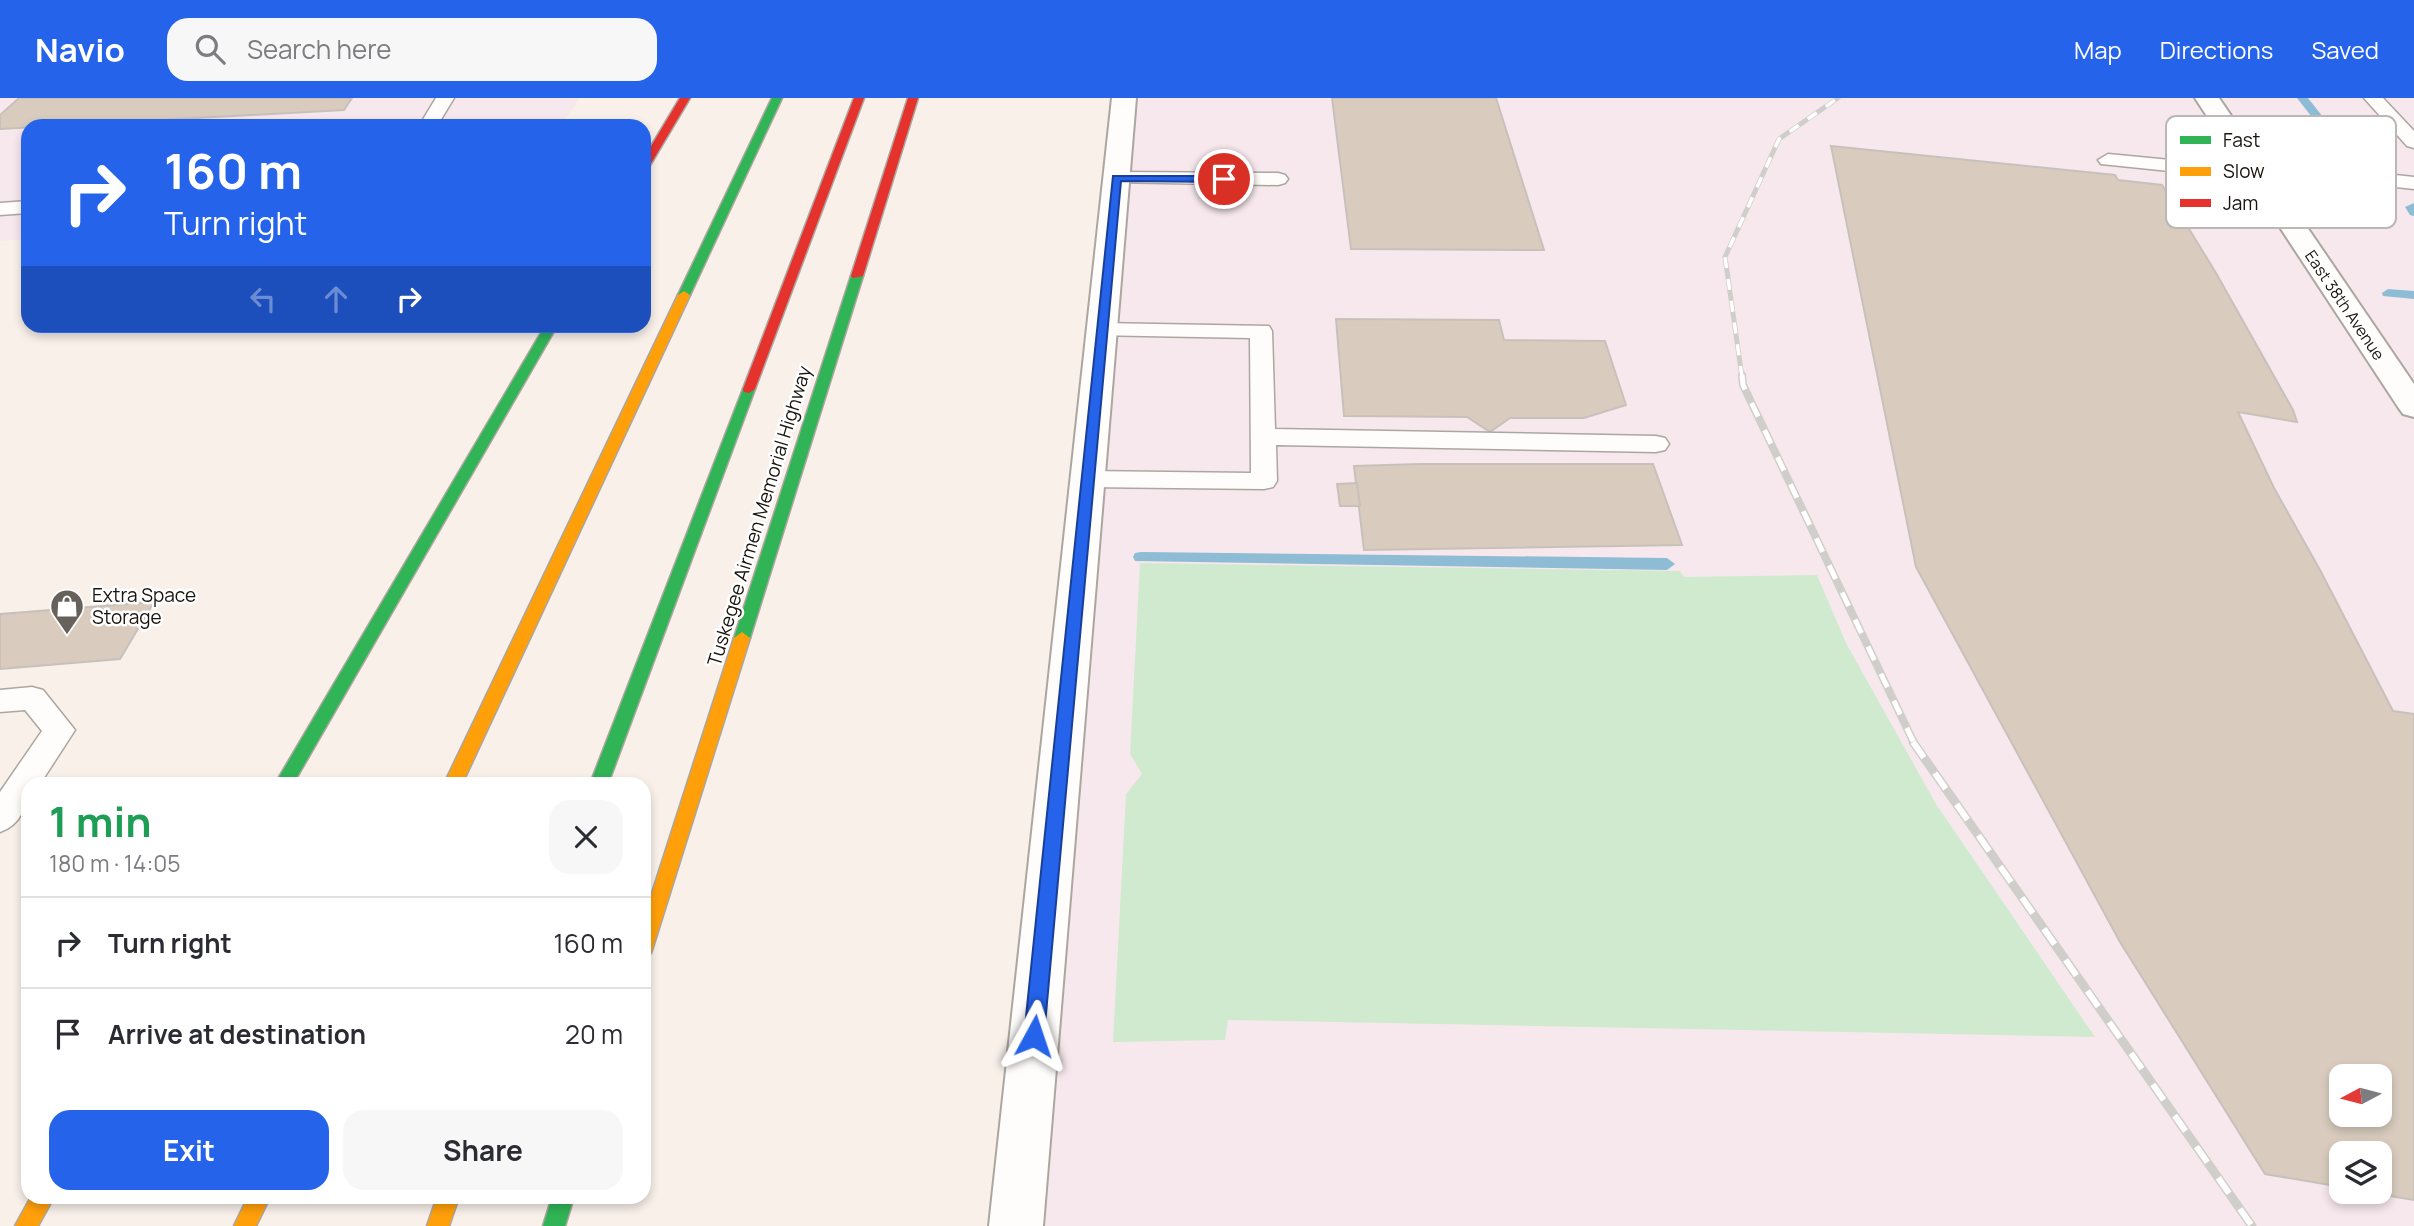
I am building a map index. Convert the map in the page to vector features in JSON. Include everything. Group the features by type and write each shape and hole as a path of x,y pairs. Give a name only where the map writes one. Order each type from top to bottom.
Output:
{"highway":[{"path":"651,138 670,98"},
{"path":"651,155 685,98"},
{"path":"456,777 776,98"},
{"path":"602,777 859,98"},
{"name":"Tuskegee Airmen Memorial Highway","path":"651,925 913,98"},
{"path":"288,777 547,333"},
{"path":"26,1226 39,1204"},
{"path":"245,1226 255,1204"},
{"path":"438,1226 446,1204"},
{"path":"554,1226 561,1204"}],"street":[{"path":"1016,1226 1124,98"},
{"name":"East 38th Avenue","path":"2207,98 2219,116"},
{"name":"East 38th Avenue","path":"2294,228 2414,407"}],"lane":[{"path":"432,119 445,98"},
{"path":"2372,98 2389,116"},
{"path":"2396,123 2414,142"},
{"path":"2108,160 2166,164"},
{"path":"1116,178 1278,180"},
{"path":"2396,182 2414,183"},
{"path":"0,209 21,208"},
{"path":"1086,479 1264,481 1261,331 1100,330"},
{"path":"1264,437 1657,444"},
{"path":"0,701 32,698 59,730 28,777"},
{"path":"0,819 21,787"}],"shaded area":[{"path":"0,98 580,98 565,119 21,119 21,240 0,241"},
{"path":"1124,98 2414,98 2414,1226 1015,1226"}],"green space":[{"path":"1140,563 1680,571 1684,577 1817,575 1846,643 1936,804 2095,1037 1228,1020 1225,1040 1113,1042 1126,794 1142,774 1130,754"}],"building":[{"path":"19,98 352,98 344,110 181,119 21,119 21,128 0,129 0,115"},
{"path":"1332,98 1496,98 1544,250 1351,249"},
{"path":"1831,146 2115,175 2118,180 2162,185 2166,192 2166,228 2188,228 2293,410 2297,422 2238,412 2274,488 2393,711 2414,714 2414,1200 2392,1196 2392,1141 2329,1141 2329,1185 2265,1174 2120,942 1916,567"},
{"path":"1336,319 1499,320 1504,340 1605,341 1626,405 1584,418 1510,418 1490,432 1467,417 1344,416"},
{"path":"1653,464 1682,545 1364,550 1354,466"},
{"path":"1357,483 1360,506 1340,506 1337,484"},
{"name":"Extra Space Storage","path":"154,602 120,659 0,669 0,614"}],"waterway":[{"path":"2302,98 2316,116"},
{"path":"2414,207 2411,207 2414,212"},
{"path":"2388,293 2414,295"},
{"path":"1141,557 1667,564"}],"railway":[{"path":"1742,377 1725,257 1779,139 1838,98"},
{"path":"1742,375 1743,385 1914,743"},
{"path":"1913,742 2252,1226"}],"traffic: fast":[{"path":"684,295 777,98"},
{"path":"742,638 857,276"},
{"path":"288,777 547,333"},
{"path":"602,777 749,389"},
{"path":"554,1226 561,1204"}],"traffic: slow":[{"path":"456,777 684,295"},
{"path":"651,925 742,638"},
{"path":"26,1226 39,1204"},
{"path":"245,1226 256,1204"},
{"path":"438,1226 446,1204"}],"traffic: jam":[{"path":"651,155 685,98"},
{"path":"749,389 859,98"},
{"path":"857,276 913,98"}],"place":[{"name":"Extra Space Storage","path":"67,636"}],"route":[{"path":"1034,1036 1116,178 1224,179"}]}
